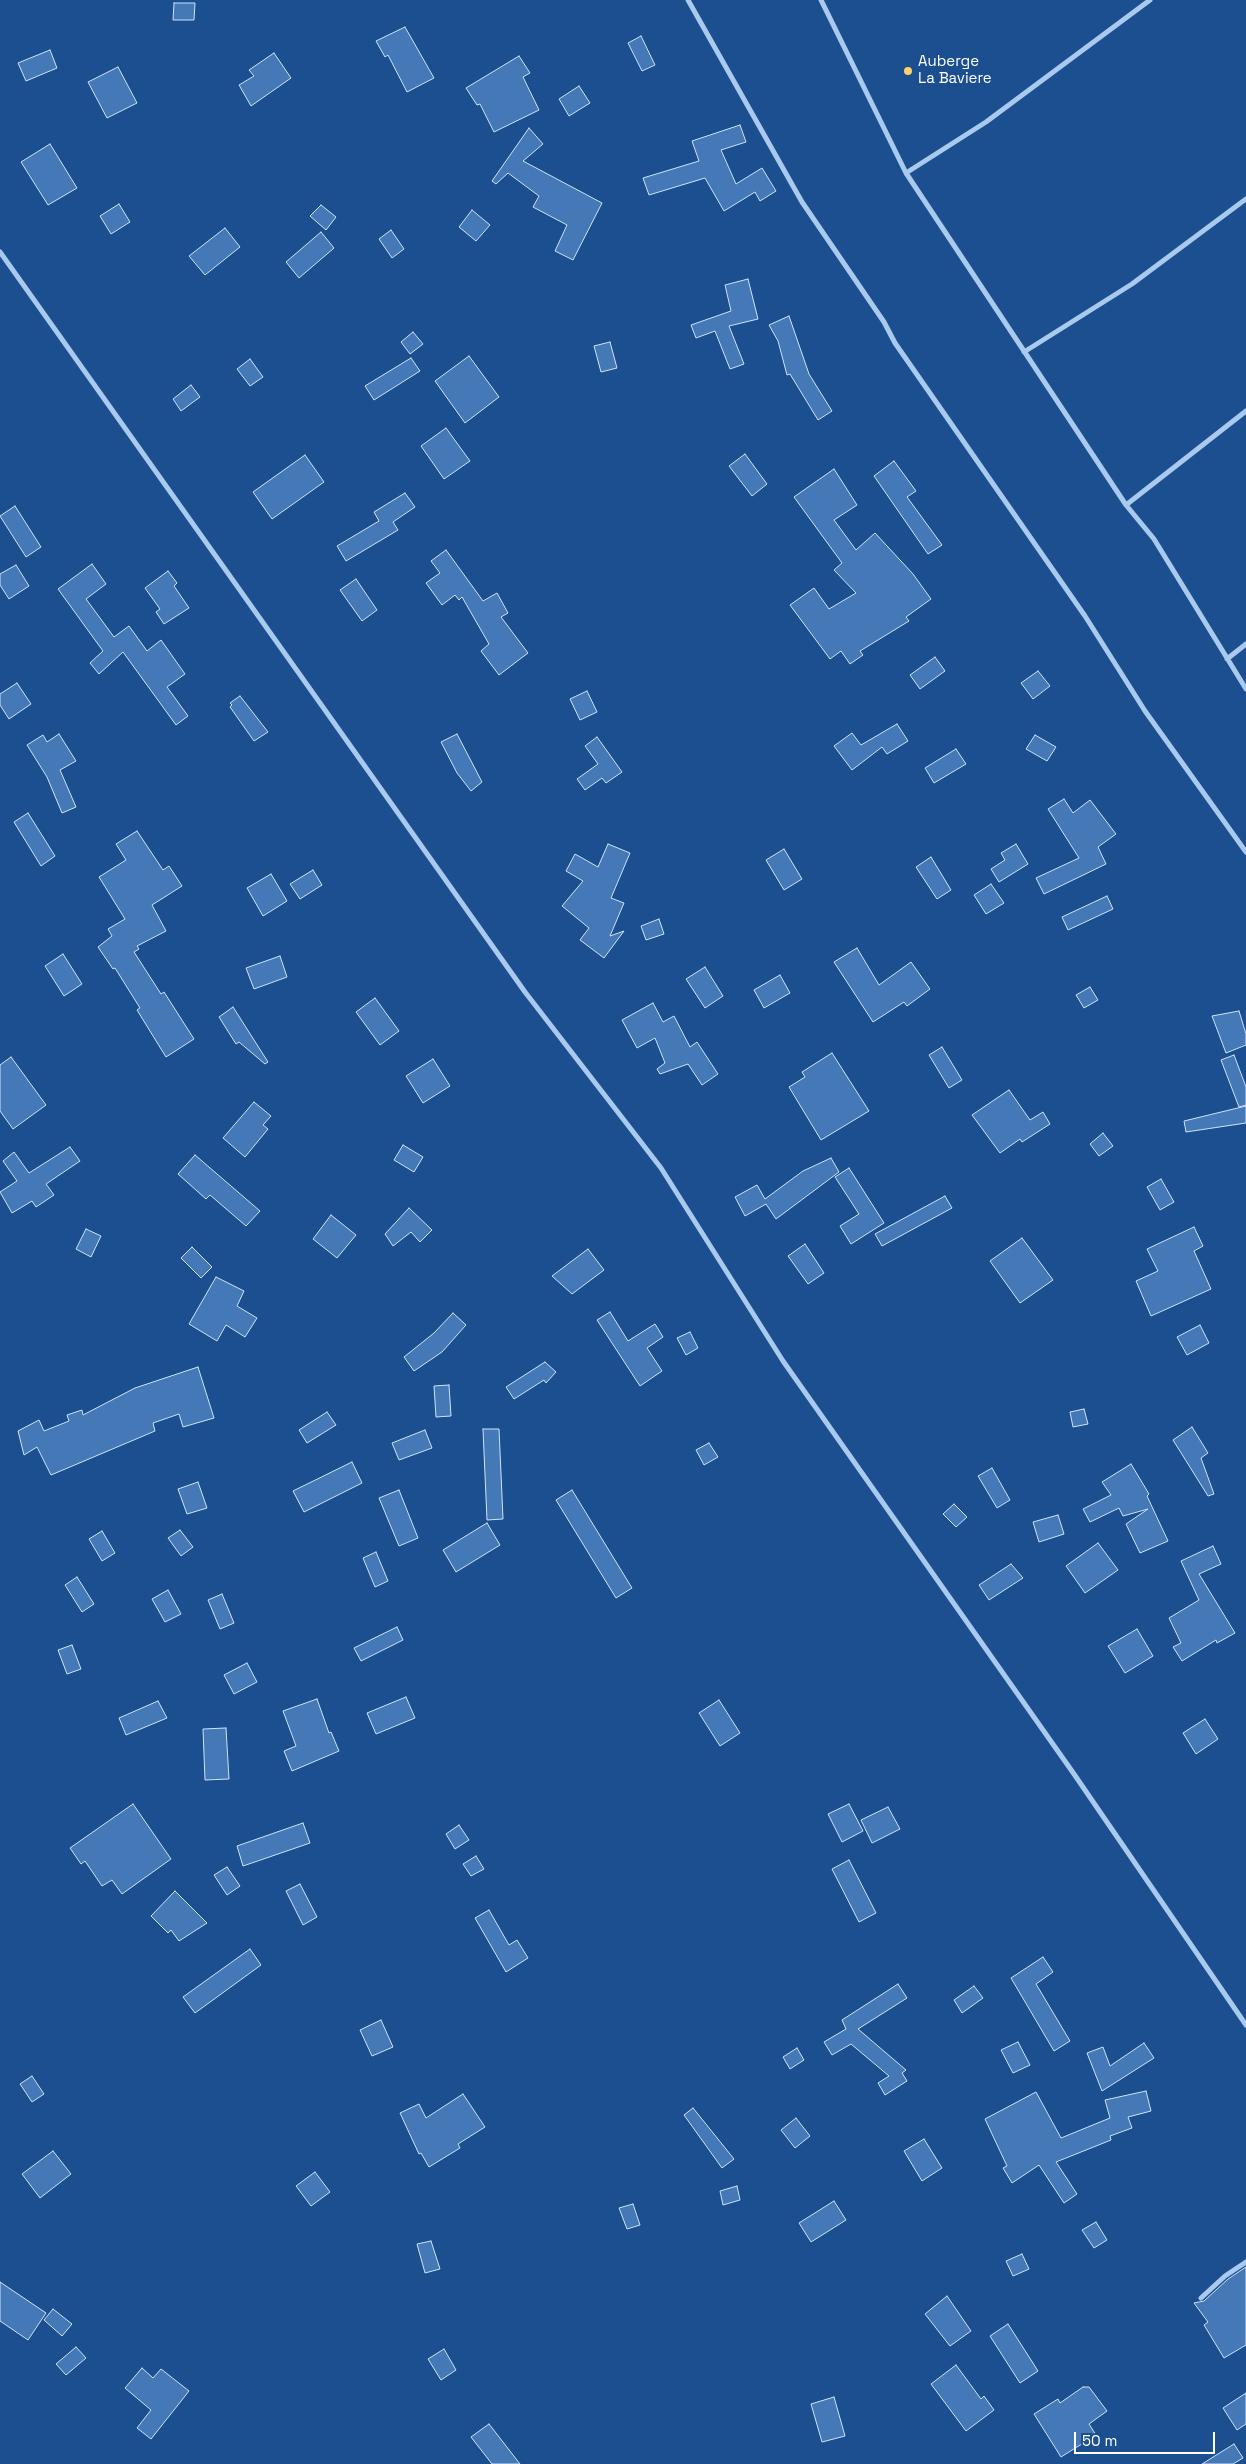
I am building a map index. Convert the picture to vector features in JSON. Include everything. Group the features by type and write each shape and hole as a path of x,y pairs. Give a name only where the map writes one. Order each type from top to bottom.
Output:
{"street":[{"path":"688,0 802,202 884,322 895,343 1085,616 1145,711 1246,852"},
{"path":"822,0 906,173 1126,505 1154,539 1246,689"},
{"path":"906,173 986,122 1150,0"},
{"path":"1024,352 1132,284 1246,199"},
{"path":"0,252 519,984 660,1168 783,1360 1074,1774 1246,2025"},
{"path":"1126,505 1246,411"},
{"path":"1228,659 1246,644"},
{"path":"1201,2298 1225,2276 1246,2262"}],"building":[{"path":"174,3 195,3 194,20 173,20"},
{"path":"405,27 434,78 407,92 388,55 385,57 376,41"},
{"path":"641,36 655,65 642,71 628,43"},
{"path":"50,50 57,68 26,81 18,63"},
{"path":"274,53 291,78 251,106 239,85 254,76 249,70"},
{"path":"519,56 530,73 523,77 539,110 494,132 480,104 477,105 466,88"},
{"path":"118,67 137,103 107,118 88,82"},
{"path":"579,86 590,103 569,116 559,99"},
{"path":"740,125 746,142 721,150 736,184 762,168 776,191 760,201 755,192 724,211 705,178 649,195 643,178 699,161 692,141"},
{"path":"529,128 543,144 523,161 602,203 573,260 555,251 567,225 533,207 539,196 508,173 496,184 492,181"},
{"path":"50,144 77,188 48,205 21,162"},
{"path":"119,204 130,222 111,234 100,216"},
{"path":"321,205 336,217 326,230 310,216"},
{"path":"472,210 490,225 476,241 459,227"},
{"path":"225,228 240,247 205,275 189,256"},
{"path":"391,230 404,249 392,258 379,239"},
{"path":"321,232 334,248 299,278 286,262"},
{"path":"748,279 758,319 729,326 744,364 730,369 715,331 696,338 691,325 731,311 725,285"},
{"path":"789,316 809,374 832,411 818,420 790,374 787,375 778,341 769,325"},
{"path":"413,332 423,344 410,354 401,342"},
{"path":"610,342 617,368 601,372 594,346"},
{"path":"469,356 499,397 465,423 435,381"},
{"path":"411,358 420,371 374,400 365,386"},
{"path":"250,359 263,377 250,386 237,369"},
{"path":"191,385 200,397 181,411 173,399"},
{"path":"446,428 470,461 444,479 421,446"},
{"path":"745,454 767,484 752,496 729,466"},
{"path":"305,455 324,482 272,519 253,492"},
{"path":"894,461 916,491 907,497 942,545 928,554 874,476"},
{"path":"834,469 857,505 834,520 856,550 875,533 913,574 931,599 906,617 909,621 860,651 863,655 850,664 841,651 830,659 790,605 814,588 829,609 856,593 834,570 842,563 794,497"},
{"path":"405,493 415,507 393,522 398,530 346,561 337,546 379,521 374,512"},
{"path":"15,506 41,547 26,557 0,516"},
{"path":"446,550 483,601 497,593 508,613 501,617 528,653 499,675 481,651 489,644 462,597 459,600 455,595 442,605 426,583 440,573 431,561"},
{"path":"92,564 106,584 86,599 114,637 129,626 147,651 161,640 185,674 167,687 188,716 176,725 123,652 99,674 90,663 103,651 58,589"},
{"path":"16,565 29,586 9,599 0,585 0,574"},
{"path":"168,571 177,583 174,586 189,608 164,624 156,612 160,609 145,588"},
{"path":"356,579 377,610 362,621 340,590"},
{"path":"935,657 945,671 920,689 910,675"},
{"path":"1038,671 1050,686 1033,699 1021,683"},
{"path":"17,683 31,704 9,719 0,705 0,694"},
{"path":"587,691 597,712 580,720 570,699"},
{"path":"240,696 268,732 254,741 230,707 232,705 230,703"},
{"path":"897,724 908,741 887,754 882,747 852,770 834,746 852,733 861,745"},
{"path":"59,734 76,761 60,770 76,807 62,813 47,777 27,745 43,735 47,742"},
{"path":"457,734 482,782 471,791 457,773 441,742"},
{"path":"1035,735 1056,747 1047,761 1026,749"},
{"path":"597,737 622,772 606,783 602,778 585,790 577,779 598,764 585,746"},
{"path":"956,749 966,764 934,783 925,768"},
{"path":"1064,799 1073,813 1090,800 1116,834 1098,847 1106,864 1044,894 1036,878 1079,858 1048,809"},
{"path":"28,813 55,856 41,866 14,822"},
{"path":"137,831 163,870 169,866 182,886 152,905 166,931 137,946 139,949 134,952 161,994 164,992 194,1039 166,1057 137,1010 140,1008 115,968 113,969 98,947 112,936 108,929 125,919 99,877 126,860 116,844"},
{"path":"608,844 630,853 611,898 624,903 610,936 624,931 604,958 580,940 589,928 562,906 583,881 566,871 575,854 598,867"},
{"path":"1016,844 1028,864 999,882 991,869 1005,860 1001,853"},
{"path":"784,849 802,879 784,890 766,860"},
{"path":"931,857 951,890 937,899 916,867"},
{"path":"313,870 322,885 300,899 290,884"},
{"path":"271,874 287,901 263,916 247,888"},
{"path":"991,884 1004,903 986,914 974,895"},
{"path":"1107,896 1113,909 1068,930 1062,917"},
{"path":"659,919 664,934 646,940 641,926"},
{"path":"857,948 879,985 911,962 930,989 907,1006 904,1002 873,1022 834,962"},
{"path":"63,954 82,984 64,996 45,966"},
{"path":"280,956 287,977 254,989 246,968"},
{"path":"705,967 723,996 705,1008 686,979"},
{"path":"780,975 790,993 764,1008 754,990"},
{"path":"1090,987 1098,1000 1084,1008 1076,995"},
{"path":"375,998 399,1031 380,1045 356,1012"},
{"path":"653,1003 663,1022 674,1016 690,1047 697,1042 718,1074 702,1085 688,1064 660,1074 657,1069 665,1063 655,1038 637,1048 622,1020"},
{"path":"233,1007 268,1062 265,1064 239,1042 236,1044 219,1017"},
{"path":"1239,1011 1246,1034 1246,1045 1226,1053 1212,1016"},
{"path":"942,1047 962,1080 949,1088 929,1055"},
{"path":"832,1053 869,1111 821,1140 789,1087 805,1077 802,1072"},
{"path":"1234,1055 1246,1087 1246,1105 1239,1107 1221,1060"},
{"path":"11,1057 46,1105 13,1129 0,1111 0,1065"},
{"path":"433,1059 450,1086 423,1103 406,1076"},
{"path":"1009,1090 1030,1120 1043,1112 1050,1124 1022,1142 1020,1139 1000,1153 972,1115"},
{"path":"254,1102 271,1116 263,1125 268,1129 245,1157 223,1138"},
{"path":"1246,1106 1246,1123 1186,1132 1184,1121"},
{"path":"1103,1133 1113,1146 1099,1156 1090,1144"},
{"path":"403,1145 423,1157 414,1172 394,1160"},
{"path":"70,1147 80,1161 46,1184 54,1195 36,1207 32,1201 12,1213 0,1192 17,1181 3,1161 14,1152 29,1173"},
{"path":"195,1155 260,1211 246,1226 210,1195 206,1199 178,1174"},
{"path":"831,1158 839,1172 776,1219 766,1204 745,1216 735,1197 757,1185 765,1199 803,1171"},
{"path":"849,1168 884,1223 851,1244 840,1226 859,1214 835,1177"},
{"path":"1161,1179 1174,1202 1160,1210 1147,1187"},
{"path":"945,1196 952,1208 882,1246 875,1234"},
{"path":"409,1208 432,1230 420,1242 411,1232 393,1246 385,1234"},
{"path":"331,1215 356,1235 337,1258 313,1239"},
{"path":"1194,1227 1203,1246 1194,1251 1211,1289 1151,1316 1136,1281 1158,1271 1147,1249"},
{"path":"86,1229 101,1236 91,1257 76,1249"},
{"path":"1022,1238 1053,1280 1020,1303 990,1261"},
{"path":"805,1244 824,1273 808,1284 788,1256"},
{"path":"192,1247 212,1267 201,1278 181,1258"},
{"path":"588,1249 604,1270 572,1294 552,1276"},
{"path":"216,1277 244,1291 237,1306 257,1318 245,1337 226,1325 217,1341 189,1324"},
{"path":"610,1312 628,1341 655,1324 663,1337 647,1348 662,1371 640,1386 597,1320"},
{"path":"453,1313 466,1325 442,1352 414,1371 404,1357 434,1333"},
{"path":"1200,1325 1209,1343 1187,1355 1177,1337"},
{"path":"690,1332 698,1348 686,1355 677,1338"},
{"path":"545,1362 556,1372 546,1383 544,1380 514,1399 506,1387"},
{"path":"198,1367 214,1418 183,1427 179,1414 153,1423 155,1431 51,1475 37,1447 24,1455 18,1431 39,1420 44,1431 69,1421 67,1415 82,1410 83,1415 135,1388"},
{"path":"449,1385 451,1416 436,1417 434,1386"},
{"path":"1084,1409 1088,1424 1073,1427 1070,1412"},
{"path":"327,1412 336,1425 307,1443 299,1430"},
{"path":"1192,1427 1208,1453 1201,1458 1214,1494 1208,1496 1173,1440"},
{"path":"483,1429 499,1429 503,1519 487,1520"},
{"path":"425,1430 432,1448 399,1460 392,1443"},
{"path":"709,1443 718,1457 704,1465 696,1450"},
{"path":"352,1462 362,1483 304,1512 293,1491"},
{"path":"1131,1464 1149,1494 1147,1496 1168,1541 1140,1553 1126,1524 1148,1509 1123,1516 1119,1508 1090,1522 1083,1509 1111,1495 1102,1482"},
{"path":"992,1468 1010,1500 997,1508 978,1476"},
{"path":"198,1482 207,1508 187,1514 178,1489"},
{"path":"399,1490 418,1538 399,1546 379,1498"},
{"path":"572,1490 632,1588 616,1598 556,1500"},
{"path":"954,1504 967,1517 956,1527 943,1514"},
{"path":"1058,1515 1064,1534 1039,1542 1033,1522"},
{"path":"487,1523 500,1545 456,1572 443,1550"},
{"path":"180,1530 193,1547 181,1556 168,1538"},
{"path":"102,1531 115,1553 102,1561 89,1539"},
{"path":"1098,1543 1118,1570 1085,1593 1066,1566"},
{"path":"1213,1546 1221,1564 1199,1574 1235,1633 1217,1643 1216,1640 1182,1661 1173,1647 1181,1643 1169,1618 1199,1600 1181,1561"},
{"path":"376,1552 388,1581 375,1587 363,1558"},
{"path":"1011,1564 1023,1578 989,1600 979,1585"},
{"path":"77,1577 94,1604 82,1612 65,1585"},
{"path":"168,1590 181,1614 165,1622 152,1599"},
{"path":"222,1594 234,1623 220,1629 208,1600"},
{"path":"397,1627 403,1640 361,1661 354,1648"},
{"path":"1137,1629 1153,1656 1125,1673 1108,1646"},
{"path":"72,1645 81,1669 67,1674 58,1650"},
{"path":"247,1663 257,1682 234,1694 224,1675"},
{"path":"406,1697 415,1718 376,1734 367,1713"},
{"path":"317,1699 329,1733 331,1732 339,1751 292,1771 284,1751 296,1746 283,1711"},
{"path":"719,1700 740,1733 720,1746 699,1713"},
{"path":"158,1701 167,1718 126,1735 119,1718"},
{"path":"1205,1719 1218,1739 1196,1754 1183,1733"},
{"path":"226,1728 229,1779 205,1780 203,1729"},
{"path":"133,1804 171,1859 122,1894 112,1880 102,1886 85,1861 81,1864 70,1848"},
{"path":"849,1804 863,1831 842,1842 828,1814"},
{"path":"888,1807 900,1829 872,1843 861,1820"},
{"path":"303,1823 310,1843 243,1866 237,1846"},
{"path":"459,1825 469,1840 455,1849 446,1834"},
{"path":"476,1856 484,1869 471,1876 463,1864"},
{"path":"849,1860 876,1913 859,1922 832,1869"},
{"path":"227,1867 240,1886 227,1895 214,1875"},
{"path":"300,1884 317,1917 303,1925 286,1891"},
{"path":"175,1891 207,1923 179,1941 171,1930 168,1933 151,1916"},
{"path":"489,1910 509,1945 517,1940 528,1958 506,1972 475,1918"},
{"path":"250,1949 261,1965 195,2013 183,1997"},
{"path":"1043,1957 1053,1972 1036,1984 1070,2041 1054,2051 1011,1978"},
{"path":"898,1984 907,1998 858,2029 906,2070 902,2073 907,2081 885,2095 878,2083 889,2076 851,2044 832,2055 824,2042 846,2029 842,2020"},
{"path":"974,1986 983,1998 962,2013 954,2000"},
{"path":"381,2020 393,2047 372,2056 360,2030"},
{"path":"1018,2042 1030,2065 1013,2073 1001,2050"},
{"path":"1144,2043 1154,2058 1102,2091 1087,2053 1103,2047 1110,2066"},
{"path":"797,2048 804,2060 790,2069 783,2057"},
{"path":"32,2076 44,2094 32,2102 20,2084"},
{"path":"1146,2091 1151,2111 1128,2117 1132,2128 1110,2136 1111,2140 1056,2162 1077,2194 1064,2203 1039,2165 1012,2183 1003,2168 1007,2166 985,2119 1036,2092 1061,2138 1110,2118 1105,2100"},
{"path":"463,2094 485,2127 458,2144 460,2148 429,2167 421,2153 419,2154 400,2113 419,2104 426,2118"},
{"path":"693,2108 734,2159 722,2168 684,2115"},
{"path":"796,2118 810,2136 795,2148 781,2130"},
{"path":"924,2139 942,2168 922,2181 904,2151"},
{"path":"53,2151 71,2174 40,2198 22,2174"},
{"path":"315,2172 330,2192 311,2206 296,2186"},
{"path":"737,2186 740,2200 723,2205 720,2191"},
{"path":"834,2201 846,2220 811,2242 799,2223"},
{"path":"633,2204 640,2225 627,2229 619,2208"},
{"path":"1096,2222 1107,2240 1094,2248 1082,2230"},
{"path":"431,2241 440,2269 425,2273 417,2244"},
{"path":"1022,2254 1029,2269 1013,2276 1006,2261"},
{"path":"1246,2267 1246,2345 1224,2358 1204,2325 1208,2322 1194,2303 1204,2301 1228,2279"},
{"path":"0,2282 46,2313 28,2340 0,2321"},
{"path":"947,2296 971,2331 950,2346 925,2314"},
{"path":"53,2309 72,2324 62,2336 44,2320"},
{"path":"1008,2324 1038,2371 1020,2383 990,2336"},
{"path":"76,2347 86,2358 66,2375 56,2364"},
{"path":"444,2349 456,2370 441,2380 428,2359"},
{"path":"956,2365 981,2399 984,2396 994,2410 966,2431 931,2384"},
{"path":"142,2368 153,2378 161,2369 189,2391 151,2439 137,2428 151,2410 125,2388"},
{"path":"1083,2387 1089,2387 1107,2411 1089,2424 1096,2435 1061,2457 1034,2414 1058,2399 1060,2403"},
{"path":"1246,2393 1246,2424 1237,2430 1223,2408"},
{"path":"834,2397 845,2436 822,2442 811,2404"},
{"path":"489,2424 520,2464 492,2464 471,2437"},
{"path":"1234,2444 1243,2458 1233,2464 1202,2464"}],"place":[{"name":"Auberge La Baviere","path":"908,71"}]}
